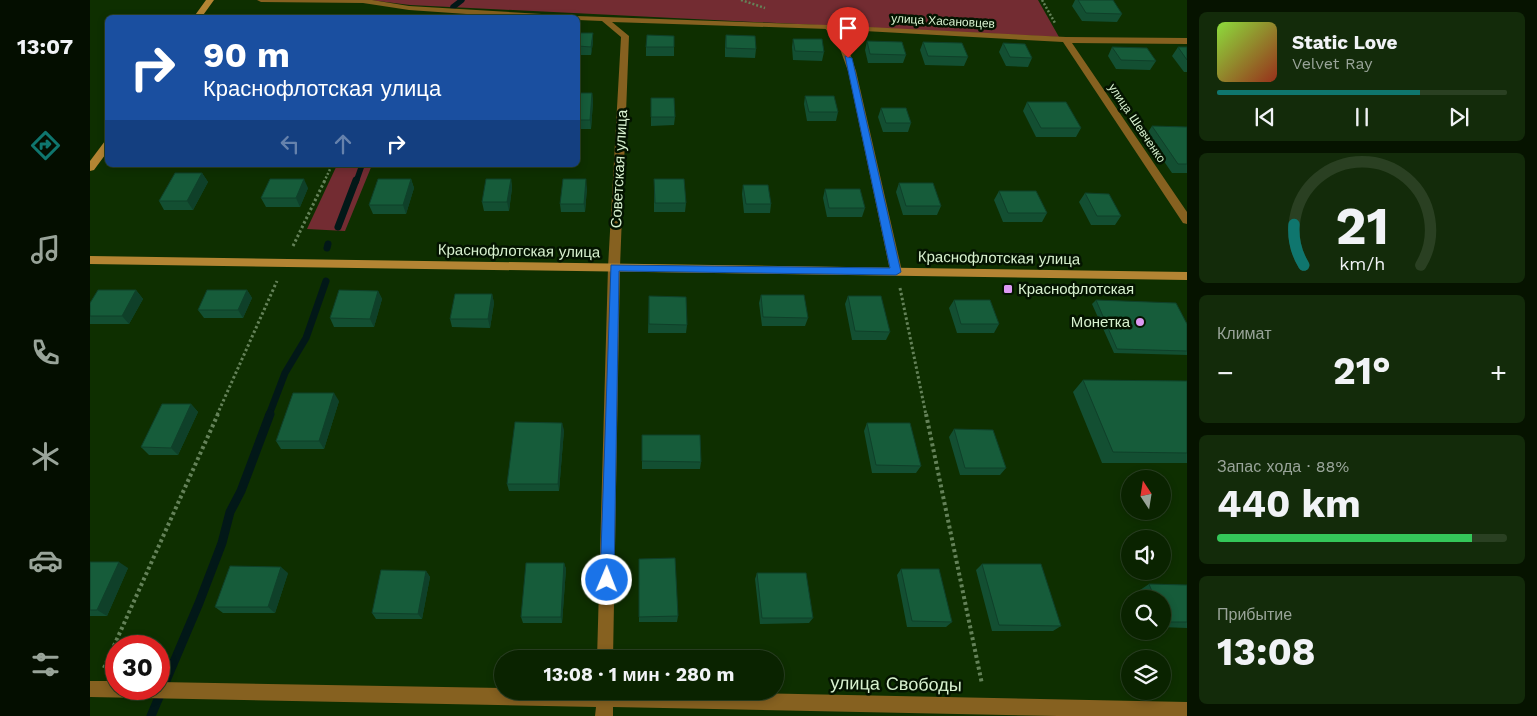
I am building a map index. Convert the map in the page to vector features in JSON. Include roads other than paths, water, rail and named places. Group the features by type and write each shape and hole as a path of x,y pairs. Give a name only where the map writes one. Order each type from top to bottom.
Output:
{"street":[{"path":"200,15 210,0"},
{"name":"улица Хасановцев","path":"260,0 363,2 409,8 526,15"},
{"name":"улица Хасановцев","path":"580,18 828,27 1066,40 1187,41"},
{"name":"Советская улица","path":"604,19 625,36 614,267 606,650"},
{"path":"828,27 843,45 852,70 896,272"},
{"name":"улица Шевченко","path":"1066,40 1187,220"},
{"path":"90,168 105,147"},
{"name":"Краснофлотская улица","path":"90,260 1187,276"},
{"name":"улица Свободы","path":"93,689 494,694"},
{"path":"604,716 605,700"},
{"name":"улица Свободы","path":"778,700 1187,710"}],"waterway":[{"path":"453,7 462,0"},
{"path":"356,182 361,167"},
{"path":"338,227 356,180"},
{"path":"327,248 328,244"},
{"path":"269,415 285,373 306,338 326,281"},
{"path":"151,716 199,603 222,543 230,512 241,491 270,414"}],"place":[{"name":"Краснофлотская","path":"1008,289"},
{"name":"Монетка","path":"1140,322"}]}
